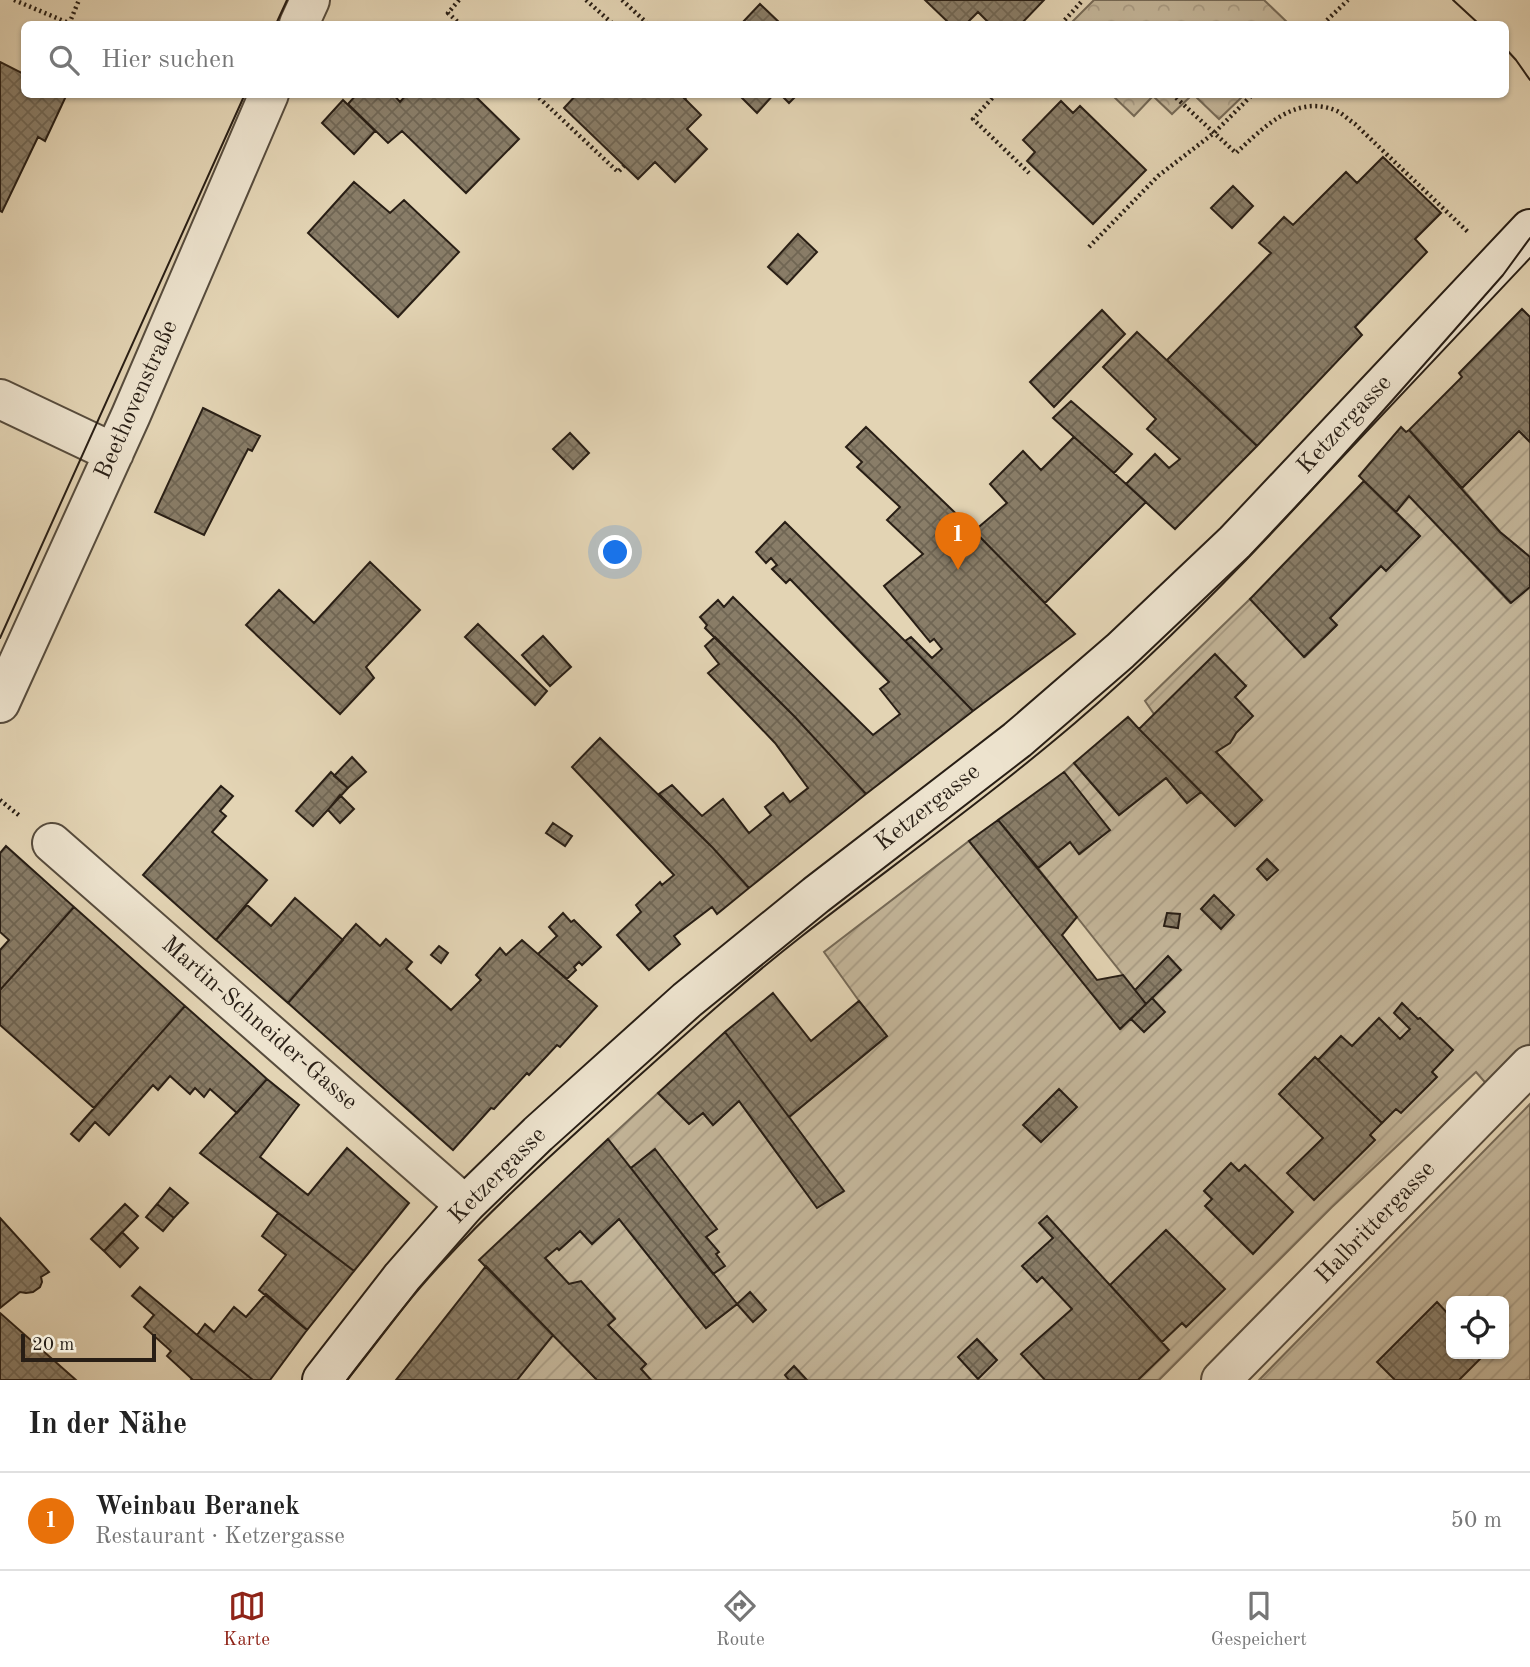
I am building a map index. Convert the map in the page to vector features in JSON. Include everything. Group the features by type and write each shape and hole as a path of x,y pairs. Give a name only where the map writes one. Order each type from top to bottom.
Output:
{"street":[{"path":"300,21 310,0"},
{"name":"Beethovenstraße","path":"0,703 114,453 268,98"},
{"name":"Ketzergasse","path":"322,1380 402,1277 465,1205 538,1134 687,1000 816,895 1017,740 1120,651 1235,542 1530,229"},
{"path":"2,400 114,453"},
{"name":"Martin-Schneider-Gasse","path":"52,843 465,1205"},
{"name":"Halbrittergasse","path":"1221,1380 1530,1065"}],"path":[{"path":"14,0 63,21"},
{"path":"71,21 79,0"},
{"path":"457,21 448,13 459,0"},
{"path":"586,0 609,21"},
{"path":"622,0 645,21"},
{"path":"1066,21 1083,0"},
{"path":"1326,21 1348,0"},
{"path":"539,98 618,172 624,166"},
{"path":"992,98 974,119 1029,173"},
{"path":"1176,98 1236,153 1270,121 1293,109 1317,106 1338,111 1355,124 1499,262"},
{"path":"1089,247 1158,176 1214,133 1249,98"}],"green space":[{"path":"1094,0 1264,0 1286,21 1073,21"},
{"path":"1115,98 1151,98 1134,116"},
{"path":"1155,98 1189,98 1172,114"},
{"path":"1197,98 1241,98 1219,119"},
{"path":"1519,431 1530,442 1530,557 1500,532 1462,488"},
{"path":"1409,496 1510,603 1530,587 1530,1047 1490,1088 1476,1072 1332,1207 1159,1380 651,1380 641,1369 646,1364 608,1325 615,1318 581,1282 569,1284 545,1258 557,1248 559,1250 580,1231 592,1244 619,1219 706,1328 737,1304 713,1274 724,1266 716,1254 718,1252 706,1237 716,1229 654,1150 631,1168 608,1139 658,1093 689,1124 703,1113 713,1125 739,1101 817,1207 843,1192 789,1117 887,1036 824,952 969,841 1121,1029 1146,1004 1038,868 1070,842 1080,854 1109,830 1064,772 1074,763 1119,815 1166,778 1187,803 1201,792 1235,826 1262,800 1216,752 1230,743 1236,733 1235,697 1245,686 1154,714 1145,701 1250,599 1305,657 1336,626 1330,618 1381,566 1386,570 1420,536 1396,512"},
{"path":"1530,1104 1530,1380 1259,1380"},
{"path":"553,1335 597,1380 517,1380"}],"building":[{"path":"925,0 1044,0 1024,21 987,21 978,12 969,21 947,21"},
{"path":"760,4 778,21 744,21"},
{"path":"0,62 21,72 21,98 65,98 45,141 38,137 2,212"},
{"path":"353,98 396,98 400,102 404,98 477,98 519,139 466,193 402,131 388,143 348,104"},
{"path":"573,98 684,98 701,115 687,129 707,149 675,182 655,162 638,179 564,108"},
{"path":"742,98 770,98 757,113"},
{"path":"343,100 375,131 354,154 322,123"},
{"path":"1061,101 1073,113 1080,106 1146,170 1093,224 1027,161 1035,152 1023,140"},
{"path":"1383,157 1441,213 1415,239 1427,252 1355,327 1362,335 1257,446 1167,360 1271,253 1259,243 1284,217 1293,225 1346,172 1357,183"},
{"path":"354,182 390,213 404,200 459,252 398,317 308,233"},
{"path":"1233,186 1253,206 1232,228 1211,208"},
{"path":"798,234 817,252 787,284 768,267"},
{"path":"1522,309 1530,317 1530,442 1519,431 1462,488 1409,430 1462,377 1459,373"},
{"path":"1102,310 1125,334 1054,407 1030,382"},
{"path":"1137,332 1257,446 1175,529 1126,484 1155,454 1169,468 1180,459 1147,429 1156,419 1103,367"},
{"path":"1071,401 1132,454 1114,473 1053,418"},
{"path":"203,408 260,436 252,451 248,449 204,535 155,512"},
{"path":"866,427 974,531 1075,634 973,711 905,641 911,637 932,658 942,649 934,639 930,642 884,586 923,554 887,520 900,507 857,467 862,462 846,447"},
{"path":"1401,427 1406,432 1409,430 1500,532 1530,557 1530,587 1511,603 1409,496 1396,512 1359,476"},
{"path":"570,433 589,453 573,469 553,449"},
{"path":"1074,437 1146,502 1045,603 974,531 1007,503 990,484 1023,451 1041,470"},
{"path":"1364,481 1420,536 1386,571 1381,566 1330,618 1337,625 1304,657 1250,599"},
{"path":"785,522 973,711 866,794 795,717 705,628 707,625 700,617 718,600 724,607 733,597 873,735 900,714 880,689 889,682 790,579 786,583 772,569 777,565 771,558 766,563 756,552"},
{"path":"370,562 420,610 366,667 374,678 340,714 246,625 279,590 314,623"},
{"path":"478,624 547,691 535,705 465,637"},
{"path":"543,636 571,667 550,686 522,655"},
{"path":"715,637 795,717 866,794 749,888 659,794 672,785 702,816 723,799 749,833 771,815 765,807 783,793 790,802 808,788 775,743 708,673 719,664 705,646"},
{"path":"1215,654 1246,686 1235,697 1253,716 1230,743 1216,752 1262,800 1235,826 1139,729"},
{"path":"1128,717 1201,792 1187,803 1166,778 1119,815 1074,763"},
{"path":"600,738 713,848 749,888 717,914 712,907 674,936 680,944 649,970 617,935 641,912 636,905 660,882 662,885 674,875 572,767"},
{"path":"352,757 366,772 348,788 334,776"},
{"path":"331,772 348,788 313,826 296,811"},
{"path":"1064,772 1110,830 1079,854 1070,842 1038,868 998,820"},
{"path":"221,786 233,796 220,811 226,816 212,832 267,880 216,940 143,875"},
{"path":"340,795 354,809 340,823 328,810"},
{"path":"998,820 1077,917 1062,935 1097,980 1123,975 1146,1004 1120,1029 969,841"},
{"path":"553,823 572,836 565,846 546,833"},
{"path":"6,846 74,907 0,990 0,950 9,940 0,932 0,853"},
{"path":"1267,859 1278,870 1267,880 1257,869"},
{"path":"1214,895 1234,915 1221,929 1201,909"},
{"path":"295,898 343,940 288,1003 216,940 247,905 271,926"},
{"path":"74,907 185,1006 94,1108 0,1025 0,990"},
{"path":"563,913 571,922 574,920 601,947 582,965 579,962 574,967 576,970 567,979 538,954 557,936 549,927"},
{"path":"1167,913 1180,914 1178,928 1164,926"},
{"path":"356,924 380,946 386,939 412,962 406,969 451,1010 481,980 476,975 500,948 506,955 522,940 597,1006 560,1047 557,1045 494,1109 491,1108 453,1150 288,1003"},
{"path":"439,946 448,953 441,963 431,955"},
{"path":"1168,956 1181,970 1146,1004 1135,990"},
{"path":"773,993 811,1041 859,1001 887,1036 789,1117 725,1032"},
{"path":"1152,998 1165,1012 1144,1032 1131,1019"},
{"path":"1402,1003 1453,1050 1432,1072 1437,1077 1401,1113 1396,1109 1382,1123 1318,1060 1341,1036 1352,1046 1379,1018 1400,1039 1410,1029 1394,1013"},
{"path":"185,1006 267,1079 237,1113 210,1089 204,1097 195,1088 190,1094 170,1076 158,1090 153,1085 109,1135 95,1122 79,1141 71,1134"},
{"path":"725,1032 844,1191 817,1208 739,1101 713,1125 703,1113 689,1124 658,1093"},
{"path":"1315,1057 1382,1123 1370,1135 1375,1140 1314,1200 1287,1173 1323,1138 1279,1094"},
{"path":"267,1079 299,1105 260,1157 308,1195 347,1148 409,1203 354,1271 200,1153"},
{"path":"1059,1089 1077,1107 1041,1142 1023,1125"},
{"path":"608,1139 737,1304 706,1328 619,1219 592,1244 580,1231 559,1250 557,1248 545,1258 569,1284 581,1281 615,1319 608,1325 646,1364 641,1369 651,1380 597,1380 479,1260"},
{"path":"655,1149 717,1229 706,1237 719,1252 716,1254 725,1266 713,1274 631,1168"},
{"path":"1231,1163 1239,1171 1245,1165 1293,1212 1253,1254 1205,1206 1212,1199 1204,1191"},
{"path":"170,1188 188,1203 174,1218 157,1204"},
{"path":"125,1204 138,1216 104,1251 91,1239"},
{"path":"157,1204 174,1218 163,1231 146,1217"},
{"path":"278,1213 354,1271 307,1330 259,1290 286,1255 262,1236"},
{"path":"1047,1216 1169,1350 1138,1380 1045,1380 1021,1354 1072,1309 1042,1277 1037,1282 1022,1266 1053,1238 1039,1223"},
{"path":"0,1218 49,1272 41,1277 40,1287 33,1292 20,1292 0,1308"},
{"path":"1166,1230 1225,1289 1186,1327 1182,1323 1162,1342 1110,1285"},
{"path":"122,1232 138,1248 120,1267 104,1251"},
{"path":"486,1266 553,1335 517,1380 396,1380"},
{"path":"140,1287 253,1380 191,1380 167,1356 171,1351 144,1327 154,1315 132,1296"},
{"path":"750,1292 766,1310 753,1322 737,1304"},
{"path":"266,1294 307,1330 270,1380 253,1380 197,1335 205,1324 214,1332 234,1307 246,1317"},
{"path":"1437,1302 1446,1312 1446,1359 1480,1359 1459,1380 1395,1380 1377,1362"},
{"path":"0,1313 76,1380 0,1380"},
{"path":"977,1339 997,1360 978,1379 958,1357"},
{"path":"794,1366 807,1380 789,1380 785,1375"}],"tram line":[{"path":"277,21 287,0"},
{"path":"1453,0 1476,21"},
{"path":"1509,52 1530,80"},
{"path":"0,638 243,98"},
{"path":"347,1380 406,1304 444,1261 512,1192 583,1126 780,954 1042,751 1189,618 1349,449 1503,275 1530,238"}],"place":[{"name":"Weinbau Beranek","path":"958,570"}]}
